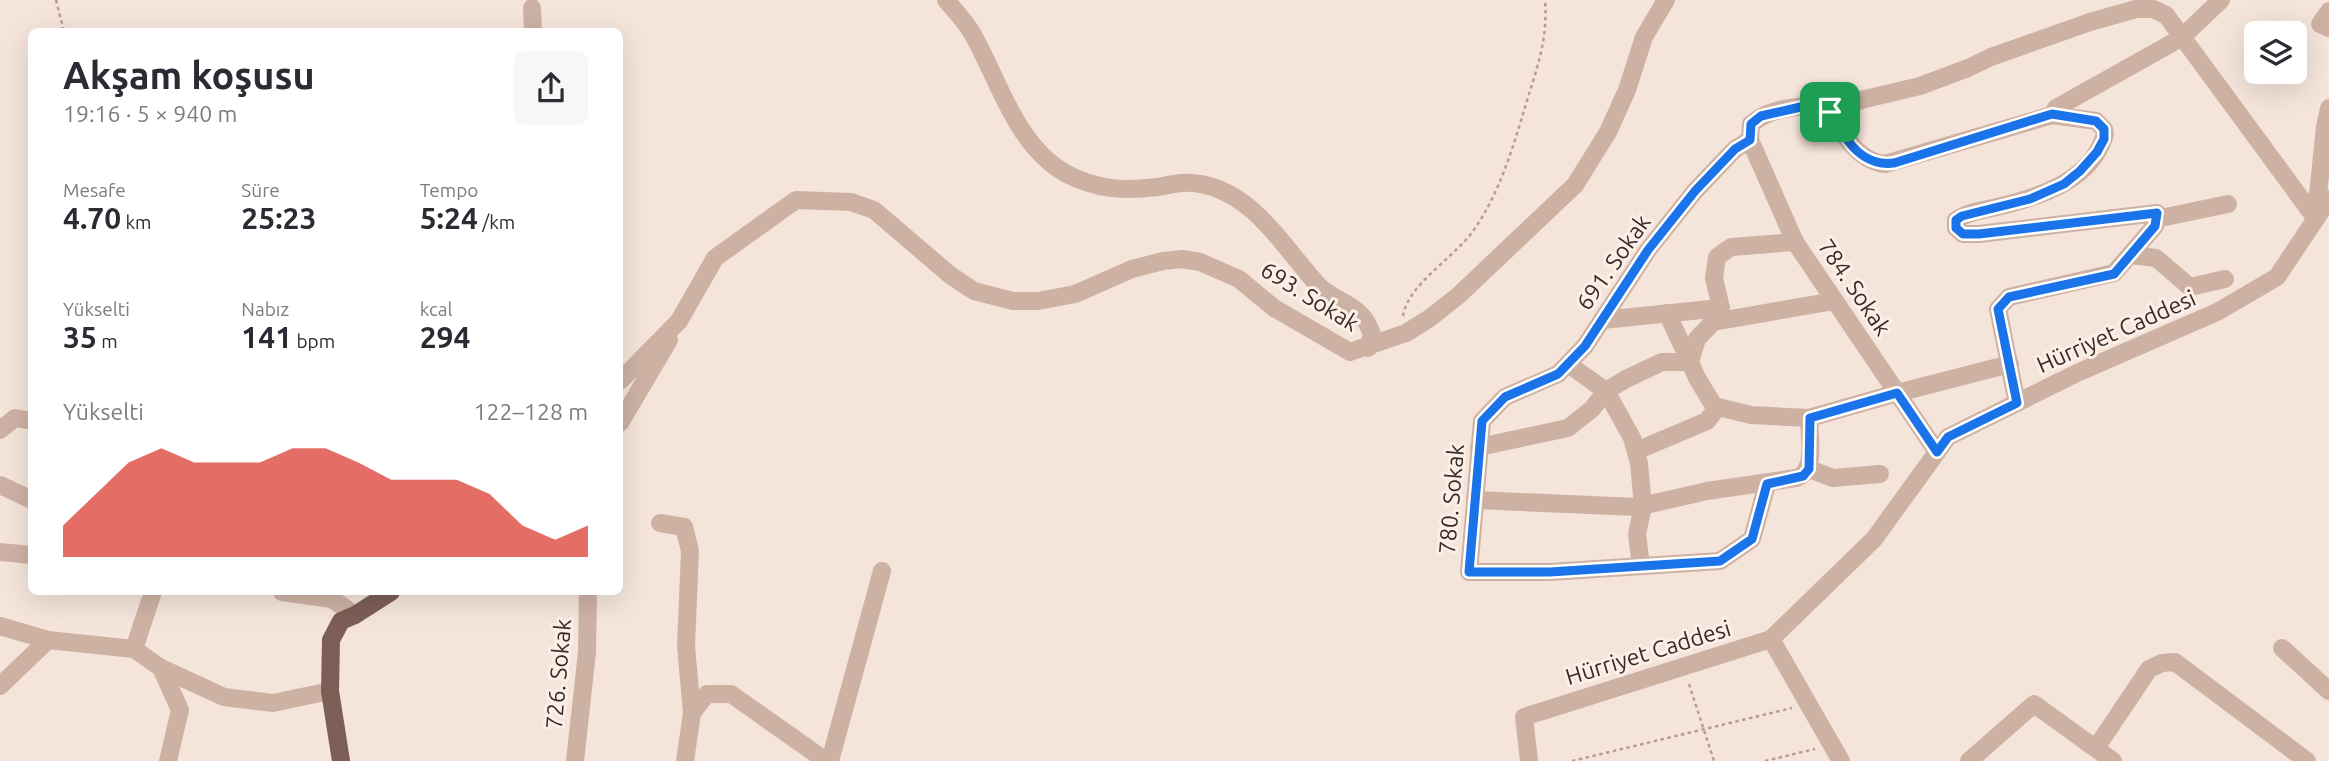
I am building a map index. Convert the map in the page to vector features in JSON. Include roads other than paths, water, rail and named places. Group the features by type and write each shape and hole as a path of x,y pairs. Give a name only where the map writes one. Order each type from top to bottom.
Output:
{"main road":[{"path":"341,761 330,691 331,640 341,621 386,595"}],"street":[{"path":"946,0 972,34 1020,126 1046,158 1063,172 1123,191 1183,182 1223,189 1263,221 1320,287 1364,317 1372,334 1368,348"},
{"name":"693. Sokak","path":"679,321 715,258 796,200 851,202 874,210 974,291 996,298 1038,302 1075,295 1132,270 1182,259 1218,268 1239,279 1274,308 1350,352 1368,348 1406,333 1459,295 1575,185 1608,132 1644,37 1666,0"},
{"path":"2052,114 2056,108 2181,38 2221,0"},
{"path":"533,8 533,28"},
{"path":"2017,403 1998,309 2009,297 2114,274 2155,226 2157,213 1979,234 1963,234 1955,224 1959,217 2030,199 2064,184 2097,152 2105,134 2101,124 2052,114 1885,164 1867,159 1848,141 1830,112 1861,100 1920,86 1991,57 2090,22 2136,9 2153,9 2166,15 2316,219"},
{"path":"2329,11 2320,24 2329,28"},
{"name":"691. Sokak","path":"1505,397 1558,374 1585,346 1648,250 1695,191 1735,149 1750,140 1751,124 1761,116 1805,106 1830,112"},
{"path":"2316,219 2329,107"},
{"name":"784. Sokak","path":"1750,140 1794,242 1937,452"},
{"name":"Hürriyet Caddesi","path":"1529,761 1524,717 1771,639 1874,539 1948,437 2077,373 2217,312 2277,277 2329,199"},
{"path":"2156,219 2228,204"},
{"path":"1690,362 1698,339 1717,315 1714,278 1717,257 1731,247 1794,242"},
{"path":"2130,255 2155,258 2190,287 2225,279"},
{"path":"1602,320 1667,313 1717,315 1834,300"},
{"path":"1636,451 1707,421 1716,409 1697,378 1667,313"},
{"path":"623,378 679,321"},
{"path":"623,419 679,321"},
{"path":"1479,447 1568,428 1592,409 1606,391 1662,362 1690,362"},
{"path":"1568,364 1606,391 1632,438 1639,463 1643,506 1637,534 1641,566 1720,561 1752,539 1767,484"},
{"path":"1714,406 1751,415 1810,418 2010,364"},
{"name":"780. Sokak","path":"1505,397 1482,421 1469,572 1550,572 1641,566"},
{"path":"1475,500 1643,506 1707,491 1767,484 1803,476 1809,469 1810,418"},
{"path":"0,430 16,419"},
{"path":"1809,469 1833,478 1880,474"},
{"path":"0,485 28,498"},
{"path":"660,523 684,527 690,551 686,646 692,713 685,761"},
{"path":"0,552 28,555"},
{"path":"692,713 707,694 731,694 828,761 882,571"},
{"path":"134,649 152,595"},
{"path":"325,595 355,615"},
{"name":"726. Sokak","path":"575,761 587,652 588,595"},
{"path":"0,626 48,640 134,649 161,668 224,697 273,703 330,691"},
{"path":"1771,639 1841,761"},
{"path":"0,686 48,640"},
{"path":"2282,648 2329,691"},
{"path":"2095,748 2149,669 2162,663 2175,662 2307,761"},
{"path":"161,668 180,710 168,761"},
{"path":"1969,761 2034,704 2113,761"}]}
